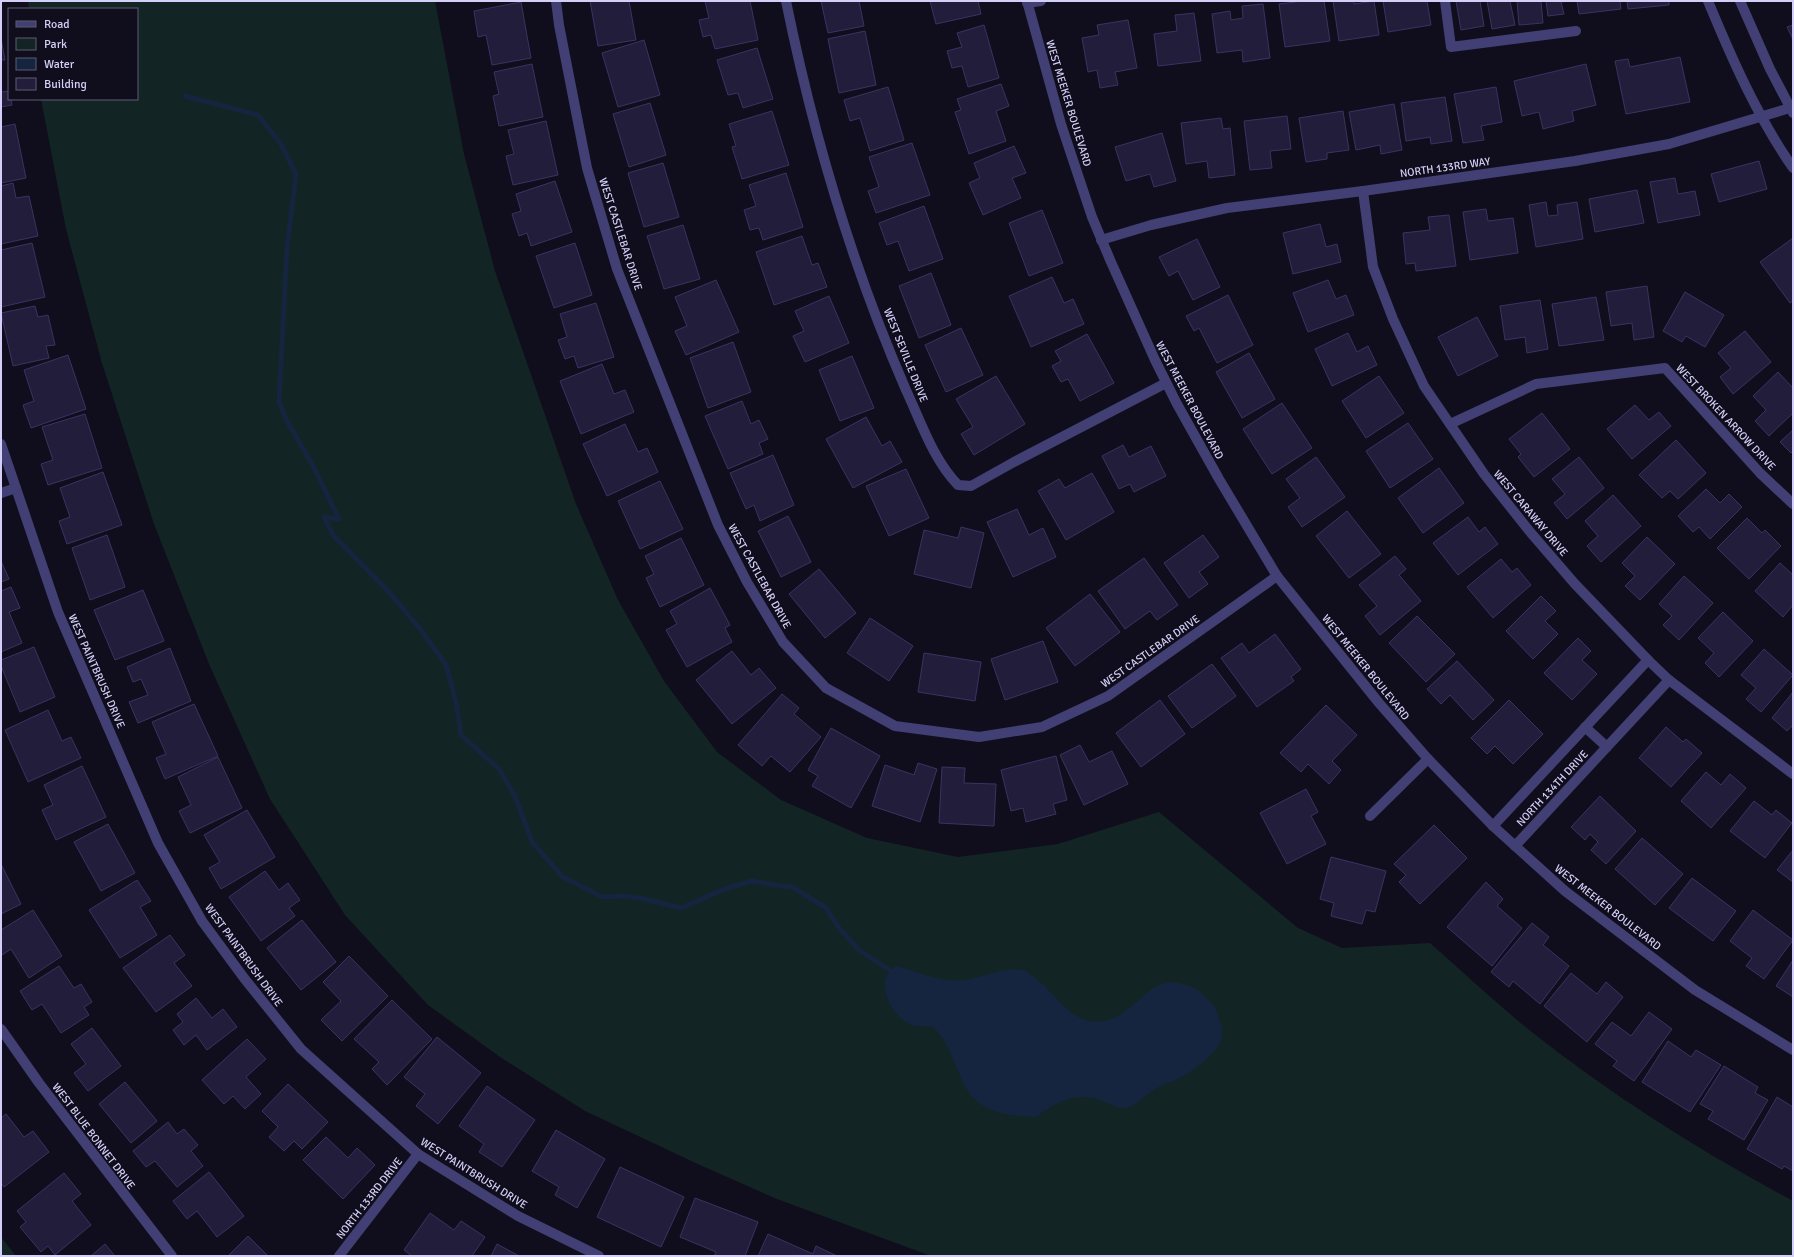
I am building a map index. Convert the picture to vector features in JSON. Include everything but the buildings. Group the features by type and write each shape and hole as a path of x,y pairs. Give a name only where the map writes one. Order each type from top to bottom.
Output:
{"street":[{"name":"WEST CASTLEBAR DRIVE","path":"556,1 559,25 587,168 617,269 631,306 718,525 732,554 783,642 826,688 895,726 979,737 1042,726 1108,696 1277,576"},
{"name":"WEST SEVILLE DRIVE","path":"786,1 807,98 833,192 888,347 928,440 947,474 958,485 970,486 1166,383"},
{"path":"1027,2 1041,1"},
{"path":"1445,1 1450,47 1576,31"},
{"path":"1708,1 1744,84 1761,117 1793,168"},
{"path":"1740,1 1770,69 1791,111"},
{"name":"WEST MEEKER BOULEVARD","path":"1027,2 1061,124 1092,218 1101,240 1166,383 1219,479 1277,576 1379,703 1428,759 1493,826 1565,891 1694,990 1793,1050"},
{"name":"NORTH 133RD WAY","path":"1101,240 1151,225 1227,208 1363,191 1575,161 1661,145 1761,117 1791,111"},
{"name":"WEST CARAWAY DRIVE","path":"1363,191 1373,267 1393,319 1424,386 1484,474 1531,533 1575,584 1648,660 1669,680 1793,774"},
{"name":"WEST BROKEN ARROW DRIVE","path":"1450,424 1536,384 1665,368 1760,473 1793,504"},
{"name":"WEST PAINTBRUSH DRIVE","path":"1,444 58,612 158,843 202,921 244,978 301,1049 418,1154 518,1216 599,1256"},
{"path":"1,493 16,488"},
{"name":"NORTH 134TH DRIVE","path":"1493,826 1648,660"},
{"name":"NORTH 134TH DRIVE","path":"1515,846 1669,680"},
{"path":"1585,727 1607,747"},
{"path":"1370,816 1428,759"},
{"name":"WEST BLUE BONNET DRIVE","path":"1,1029 39,1084 172,1256"},
{"name":"NORTH 133RD DRIVE","path":"339,1256 418,1154"}],"green space":[{"path":"28,1 435,1 464,154 495,271 576,504 618,600 664,681 717,752 781,800 867,838 958,857 1058,844 1159,812 1298,928 1342,948 1430,943 1528,1029 1591,1077 1690,1142 1793,1201 1793,1256 931,1256 777,1199 700,1165 585,1111 500,1057 428,1005 345,915 270,799 209,664 154,524 102,363 66,229 41,100 138,100 138,8 29,8"},
{"path":"1,1237 16,1256 1,1256"}],"water":[{"path":"896,966 930,976 957,981 972,979 1008,970 1024,970 1040,982 1073,1014 1090,1021 1105,1021 1117,1016 1158,986 1169,982 1182,984 1197,990 1213,1005 1217,1011 1222,1030 1222,1038 1219,1045 1208,1058 1190,1072 1149,1093 1130,1107 1120,1108 1100,1100 1081,1097 1058,1103 1035,1117 1005,1114 979,1103 966,1089 946,1044 934,1027 915,1026 909,1024 897,1014 888,1000 885,985 887,976"}],"waterway":[{"path":"185,96 258,115 281,144 296,174 287,248 279,402 287,421 313,466 339,519 324,517 333,535 389,592 421,630 446,665 456,702 461,735 499,769 515,796 532,842 563,877 603,897 624,896 681,908 725,889 752,881 792,887 826,908 839,928 859,950 891,971"}]}
